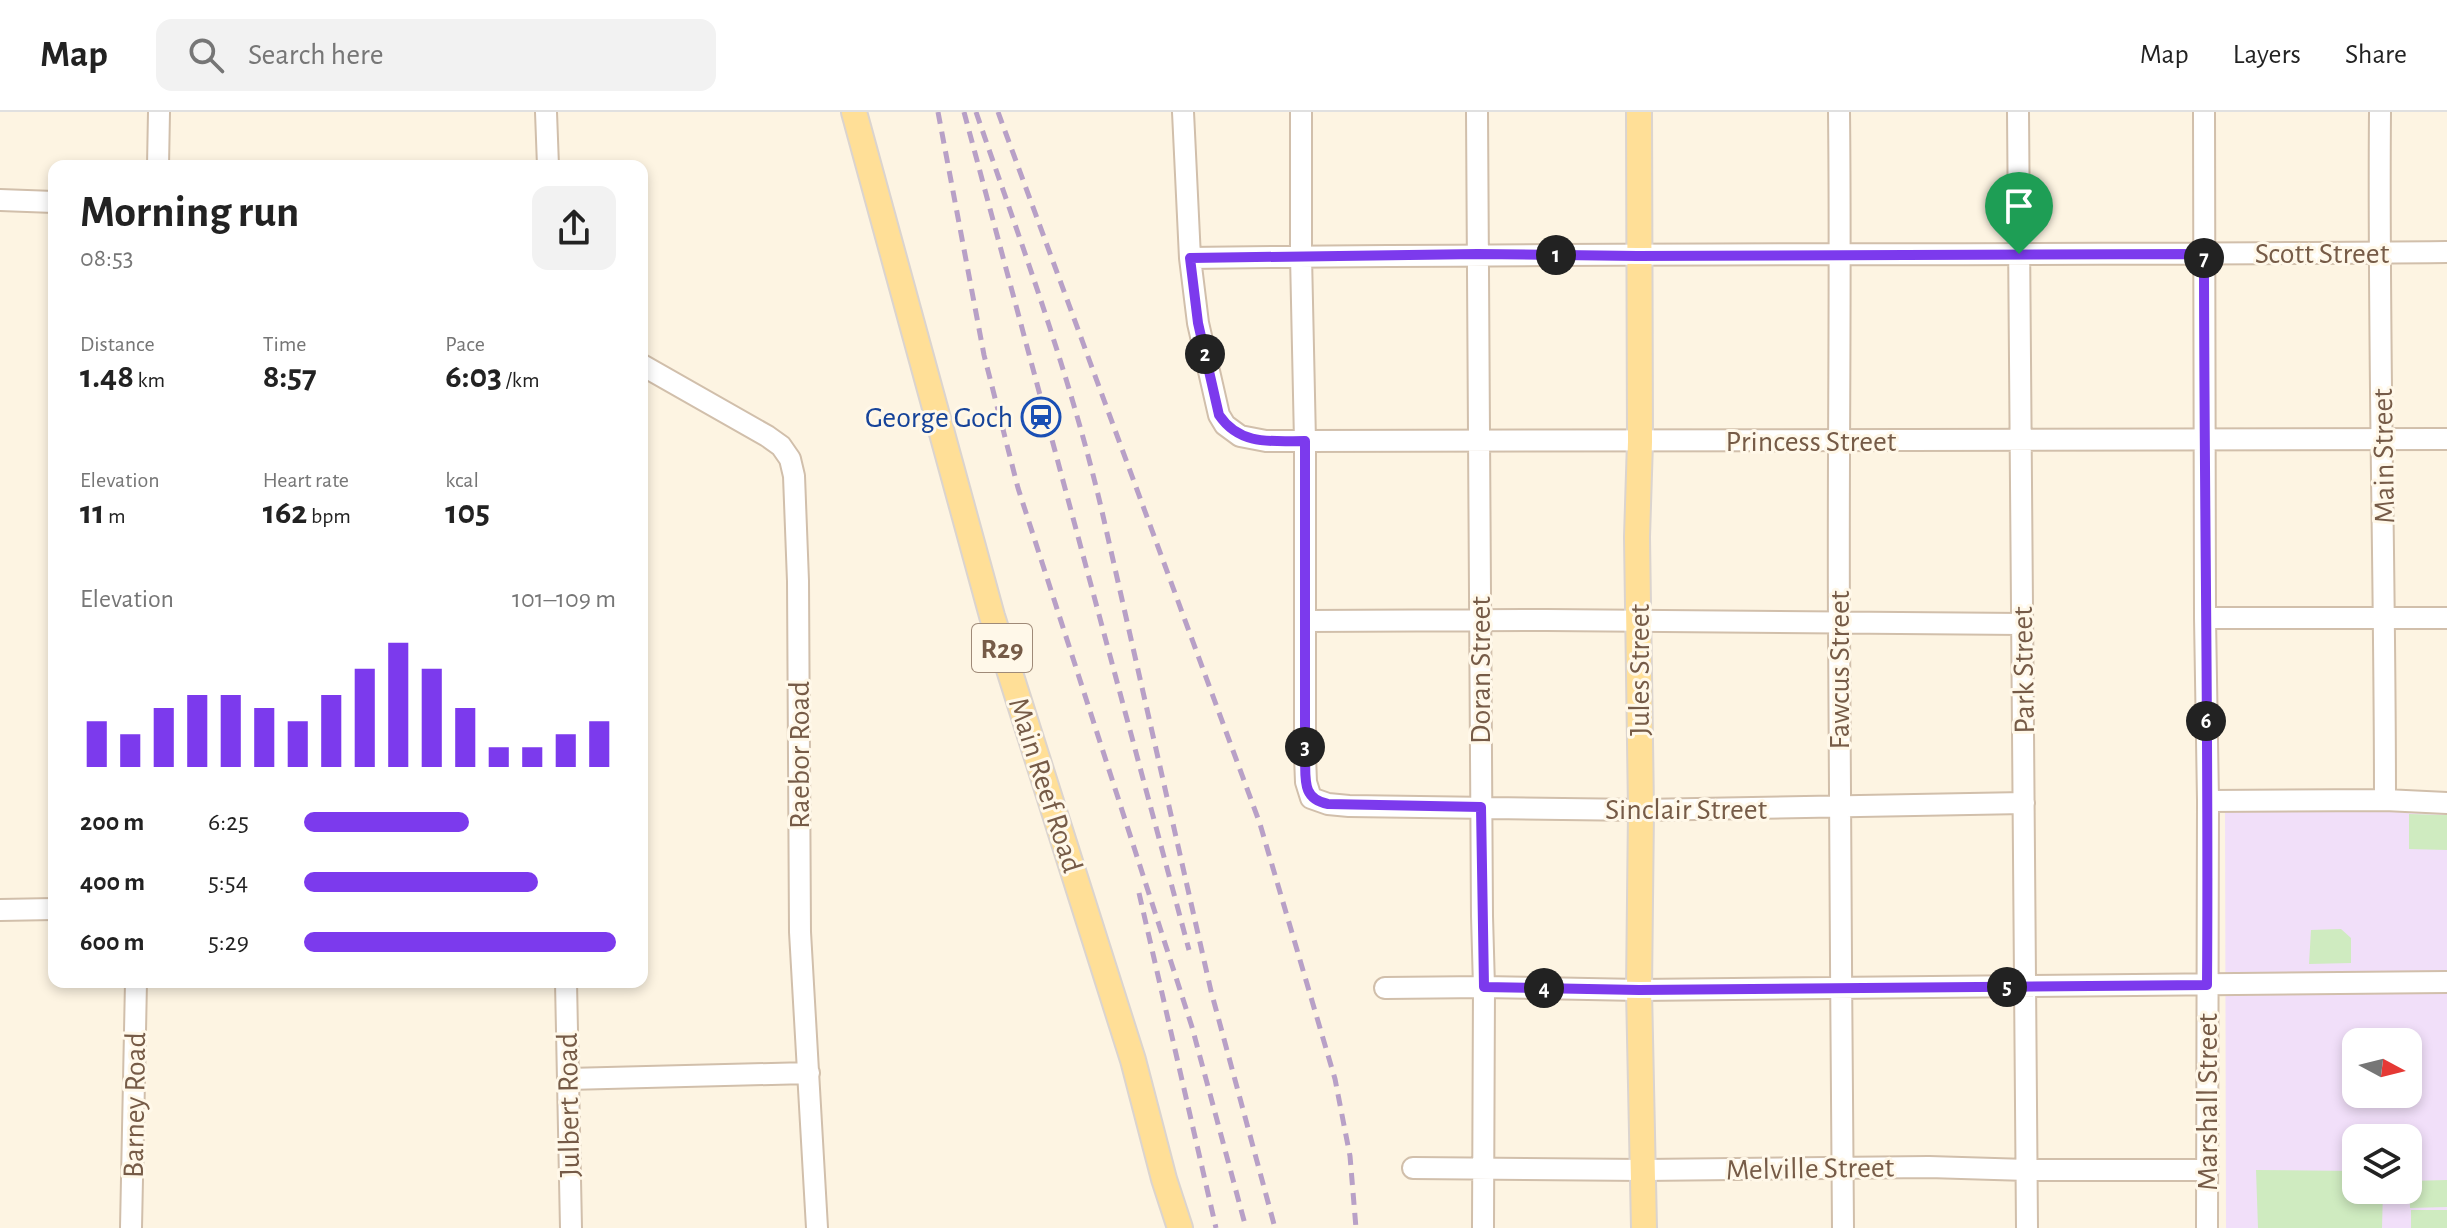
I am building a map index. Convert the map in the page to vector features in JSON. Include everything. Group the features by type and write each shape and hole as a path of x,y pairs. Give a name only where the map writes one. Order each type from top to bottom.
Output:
{"main road":[{"name":"Main Reef Road","path":"854,112 992,616 1133,1060 1180,1228"},
{"name":"Jules Street","path":"1639,112 1639,990 1644,1228"},
{"name":"Main Reef Road","path":"1164,1179 1166,1228"}],"street":[{"path":"158,160 159,112"},
{"path":"546,112 548,160"},
{"path":"1183,112 1190,258"},
{"name":"Sinclair Street","path":"1301,112 1305,756 1309,793 1317,802 1349,806 1641,810 2024,803"},
{"name":"Doran Street","path":"1477,112 1483,1228"},
{"name":"Fawcus Street","path":"1839,112 1843,1228"},
{"name":"Park Street","path":"2018,112 2027,1228"},
{"name":"Marshall Street","path":"2204,112 2207,1228"},
{"name":"Main Street","path":"2380,112 2385,800"},
{"path":"0,200 48,202"},
{"name":"Scott Street","path":"1190,258 1478,254 2447,252"},
{"name":"Princess Street","path":"1190,258 1198,323 1219,415 1231,431 1258,440 2447,439"},
{"name":"Raebor Road","path":"648,368 781,446 790,459 794,476 798,581 800,932 817,1228"},
{"path":"2205,618 2447,618"},
{"path":"1306,621 2022,624"},
{"path":"2208,801 2385,800 2447,803"},
{"path":"0,910 48,909"},
{"path":"1385,988 1840,989 2447,982"},
{"name":"Barney Road","path":"131,1228 136,988"},
{"name":"Julbert Road","path":"566,988 571,1228"},
{"path":"568,1079 809,1073"},
{"name":"Melville Street","path":"1413,1168 2208,1170"}],"shaded area":[{"path":"2447,799 2447,1228 2226,1228 2225,800"}],"green space":[{"path":"2409,814 2447,815 2447,850 2409,849"},
{"path":"2341,929 2351,938 2351,963 2309,964 2311,930"},
{"path":"2256,1170 2342,1171 2342,1204 2383,1204 2382,1228 2258,1228"},
{"path":"2447,1180 2447,1207 2410,1208 2410,1204 2422,1204 2422,1181"},
{"path":"2411,1210 2447,1210 2447,1228 2411,1228"}],"railway":[{"path":"938,112 984,355 1018,488 1192,1027 1246,1228"},
{"path":"964,112 1189,950"},
{"path":"976,112 1043,308 1088,457 1211,991 1275,1228"},
{"path":"998,112 1260,824 1335,1079 1350,1156 1356,1228"},
{"path":"1139,893 1216,1228"}],"place":[{"name":"George Goch","path":"1041,417"}],"route":[{"path":"1478,254 2019,254 2204,254 2207,985 1639,990 1484,987 1481,807 1349,806 1317,802 1311,798 1306,782 1305,756 1305,441 1266,441 1240,436 1225,425 1219,415 1198,323 1190,258 1478,254"}]}
